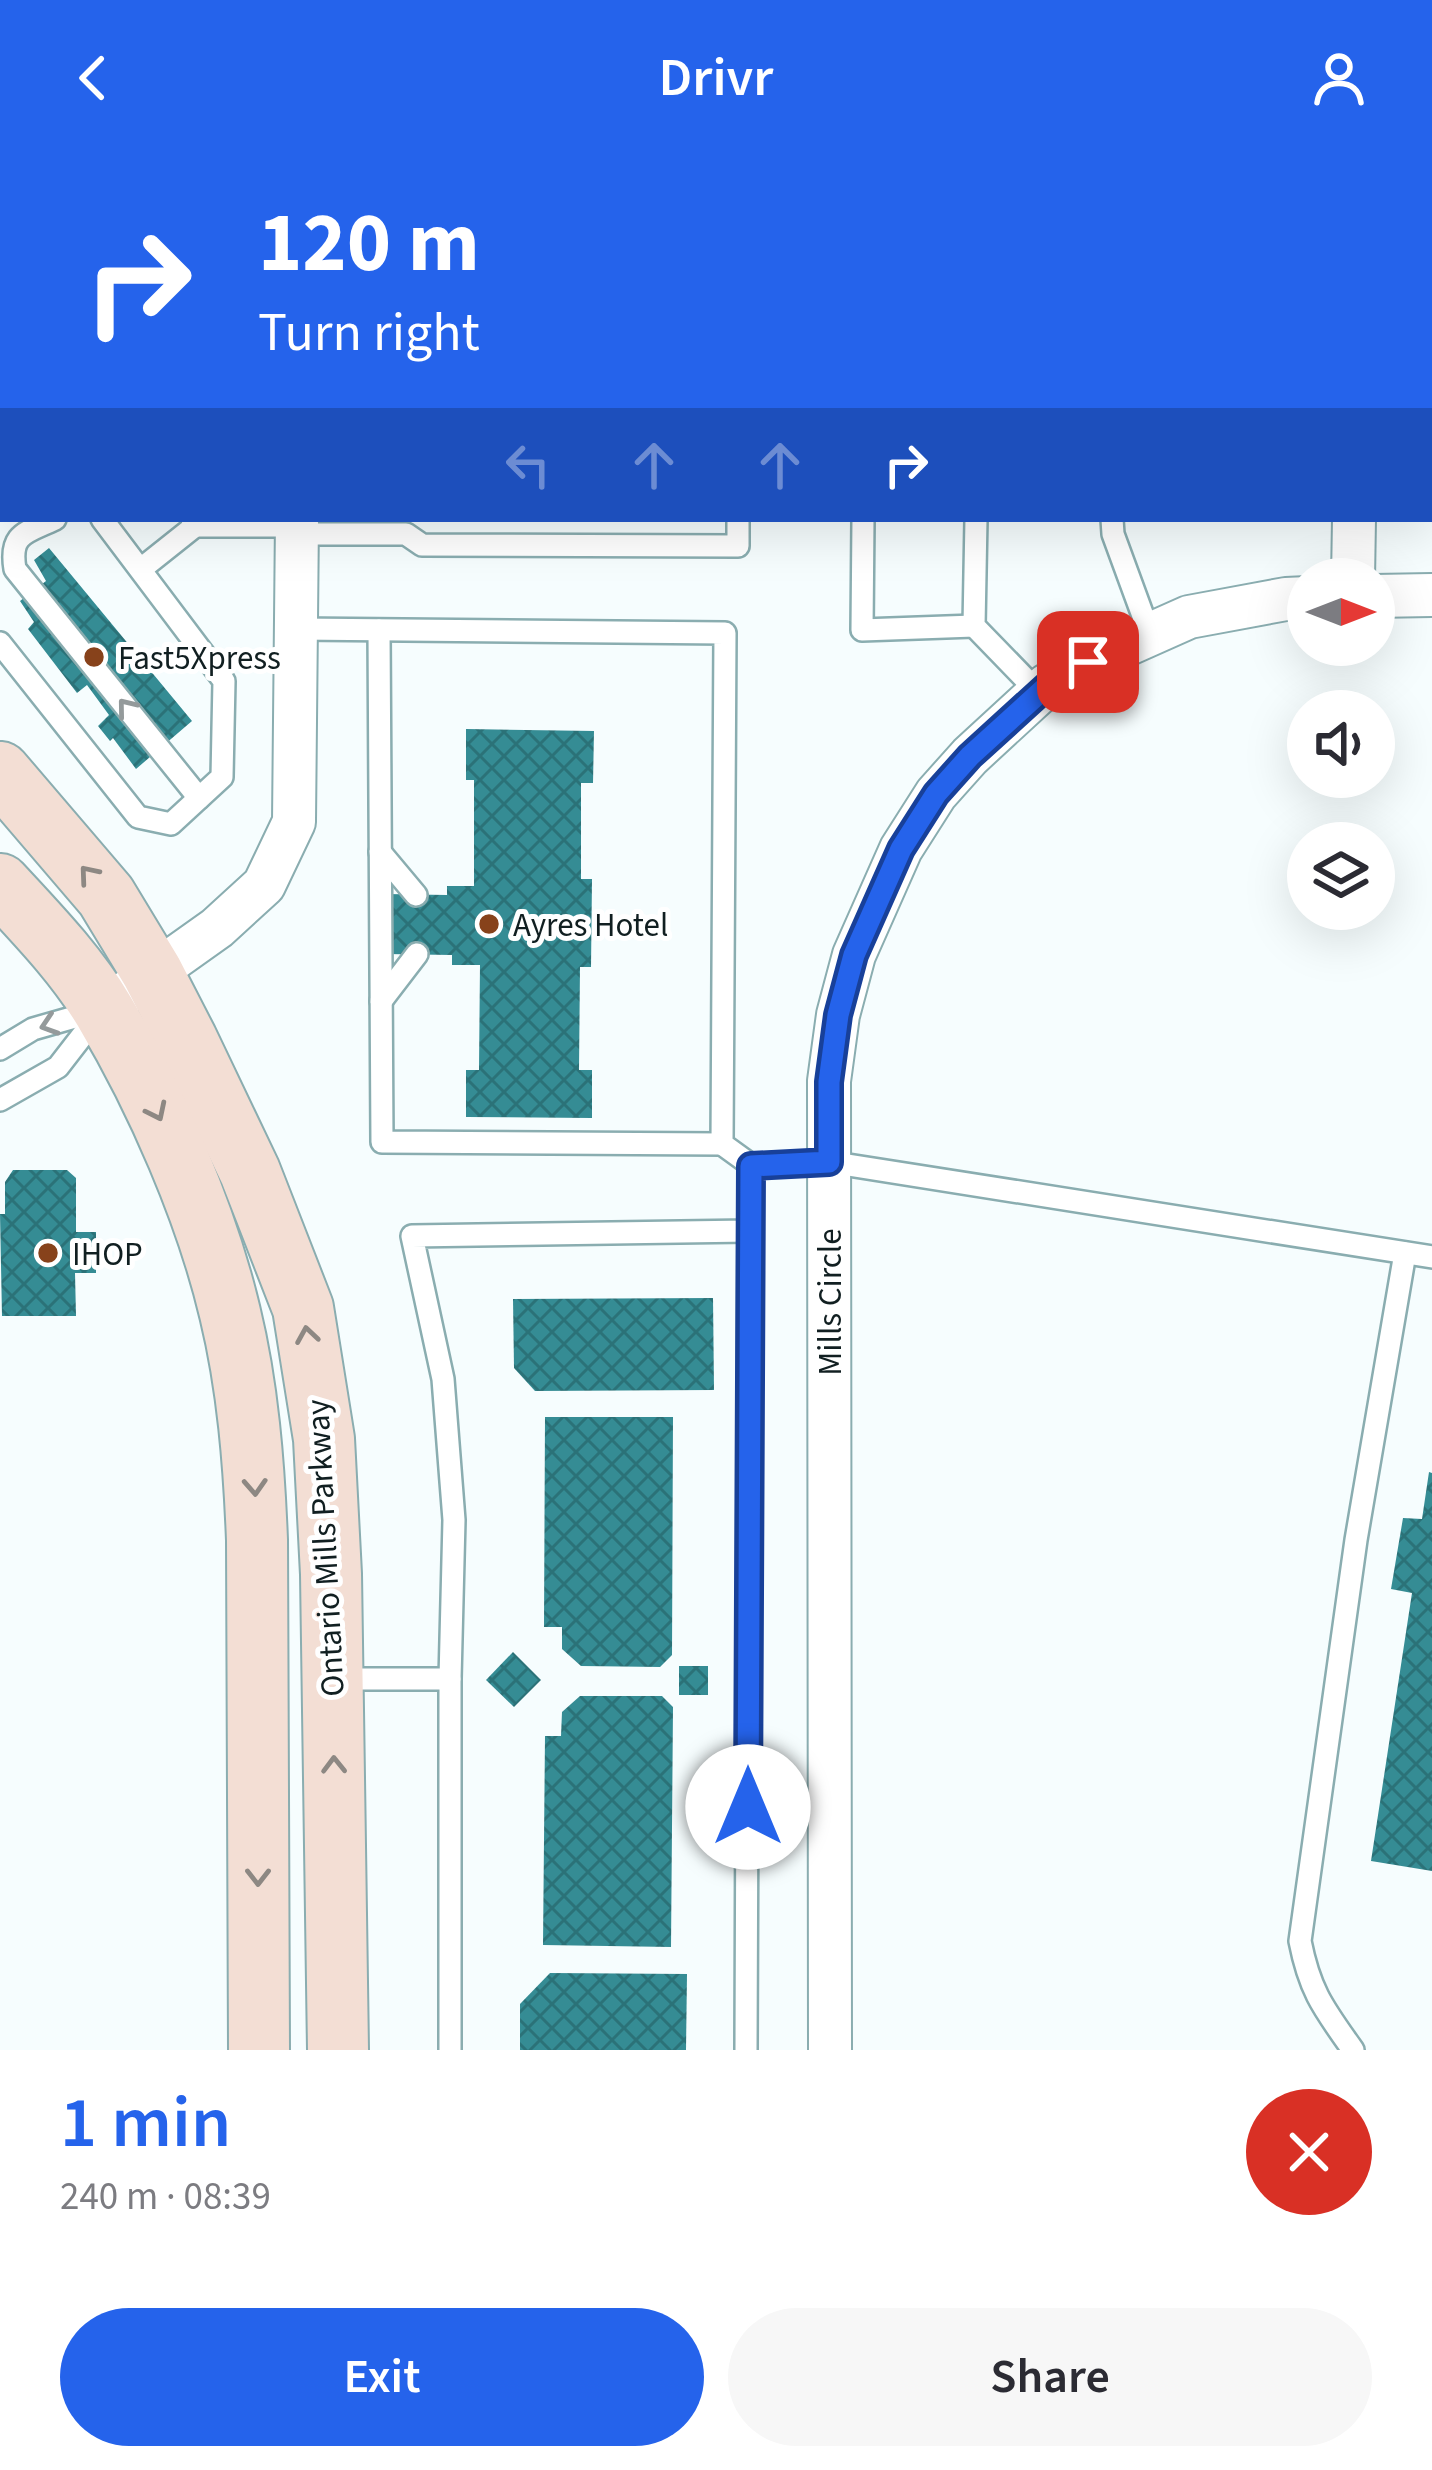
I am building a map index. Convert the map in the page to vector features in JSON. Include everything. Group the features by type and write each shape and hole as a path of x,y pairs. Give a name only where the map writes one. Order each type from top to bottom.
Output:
{"main road":[{"name":"Ontario Mills Parkway","path":"0,772 106,896 152,972 250,1172 303,1308 324,1439 331,1574 338,2050"},
{"name":"Ontario Mills Parkway","path":"0,884 53,942 103,1009 174,1148 230,1313 254,1469 257,1540 259,2050"},
{"path":"230,1313 282,1390 294,1436 298,1623 312,1658 333,1678"}],"street":[{"path":"1353,558 1354,522"},
{"path":"103,1009 217,928 264,885 294,822 297,526"},
{"path":"1395,596 1432,595"},
{"name":"Mills Circle","path":"830,2050 829,1082 838,1015 854,955 893,865 936,794 1040,693 1088,662 1190,617 1287,598"}],"lane":[{"path":"49,522 18,538 12,550 15,569 199,798"},
{"path":"0,643 138,817 171,824 222,777 224,681 104,522"},
{"path":"141,569 193,522 406,526 422,545 738,546 738,522"},
{"path":"863,522 862,630 974,626"},
{"path":"976,522 974,626 1040,693"},
{"path":"1112,522 1150,635"},
{"path":"297,629 725,633 722,1144"},
{"path":"379,630 382,1142 722,1144 751,1166 829,1162 1432,1257"},
{"path":"380,852 416,895"},
{"path":"381,1000 417,954"},
{"path":"0,1049 33,1029 103,1009"},
{"path":"0,1100 58,1067 103,1009"},
{"path":"746,2050 751,1166"},
{"path":"450,2050 454,1520 442,1379 412,1236 749,1232"},
{"path":"1353,2050 1307,1978 1300,1942 1371,1440 1405,1253"},
{"path":"333,1678 451,1678"}],"building":[{"name":"Fast5Xpress","path":"49,548 192,721 136,769 98,726 109,715 87,685 77,693 28,629 34,622 20,601 46,581 34,560"},
{"name":"Ayres Hotel","path":"466,729 594,731 593,783 581,783 581,879 592,879 591,967 580,967 579,1070 592,1070 592,1118 466,1117 466,1070 479,1070 480,965 452,965 452,955 385,954 386,894 447,895 447,886 474,886 474,780 466,780"},
{"name":"IHOP","path":"13,1170 67,1170 76,1178 76,1232 96,1232 96,1273 75,1273 76,1316 2,1316 0,1214 5,1214 5,1182"},
{"path":"713,1298 714,1390 535,1391 514,1368 513,1299"},
{"path":"545,1417 673,1417 672,1655 660,1667 581,1666 562,1649 562,1627 544,1627"},
{"path":"1429,1472 1432,1871 1371,1861 1412,1593 1391,1589 1403,1518 1422,1519"},
{"path":"513,1652 541,1680 514,1707 486,1680"},
{"path":"679,1666 708,1666 708,1695 679,1695"},
{"path":"580,1696 662,1696 673,1707 671,1947 543,1945 545,1736 561,1736 562,1712"},
{"path":"550,1973 687,1974 686,2050 520,2050 520,2004"}],"place":[{"name":"Fast5Xpress","path":"94,657"},
{"name":"Ayres Hotel","path":"489,924"},
{"name":"IHOP","path":"48,1253"}],"route":[{"path":"748,1807 751,1166 829,1162 829,1082 838,1015 854,955 901,849 936,794 970,756 1047,686 1088,662"}]}
